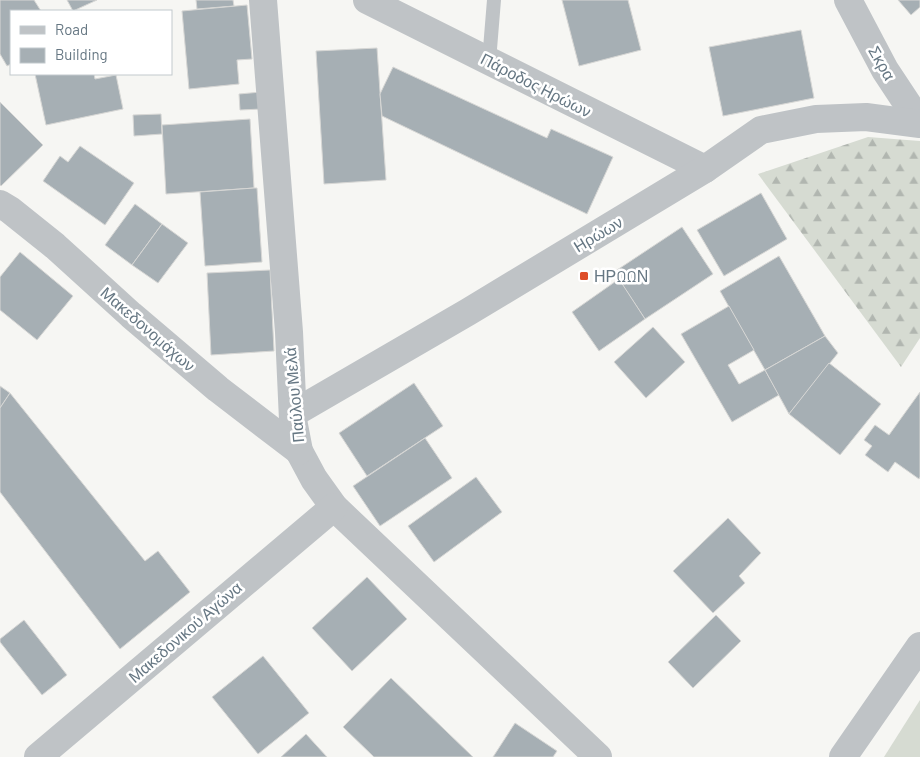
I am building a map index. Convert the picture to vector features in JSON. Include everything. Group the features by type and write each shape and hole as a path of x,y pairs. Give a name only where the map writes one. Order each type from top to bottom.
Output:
{"street":[{"name":"Παύλου Μελά","path":"263,0 294,413 299,451 314,479 334,507 598,757"},
{"name":"Πάροδος Ηρώων","path":"367,0 704,169"},
{"name":"Σκρα","path":"848,0 885,70 920,124"},
{"name":"Ηρώων","path":"294,413 476,307 704,169 760,130 816,119 836,118 866,117 920,124"},
{"name":"Μακεδονομάχων","path":"0,204 55,246 131,315 218,389 299,451"},
{"name":"Μακεδονικού Αγώνα","path":"38,757 334,507"},
{"path":"844,757 920,646"}],"lane":[{"path":"489,61 494,0"}],"green space":[{"path":"868,137 920,141 920,338 901,367 758,174"},
{"path":"920,700 920,757 884,757"}],"building":[{"path":"0,0 34,0 40,10 10,10 10,64 7,66 0,54"},
{"path":"67,0 97,0 75,10 72,10"},
{"path":"196,0 233,0 234,6 197,9"},
{"path":"562,0 628,0 641,50 579,66"},
{"path":"898,0 920,0 920,7 911,15"},
{"path":"247,5 252,59 237,60 239,84 189,89 182,11"},
{"path":"801,30 814,98 723,116 709,47"},
{"path":"377,48 386,180 324,184 316,51"},
{"path":"393,67 547,138 551,129 613,157 587,214 382,116 380,94"},
{"path":"35,75 94,75 95,79 116,75 123,109 46,125"},
{"path":"261,92 262,109 240,110 239,94"},
{"path":"0,102 43,145 1,186 0,185"},
{"path":"161,114 162,134 134,136 133,115"},
{"path":"250,119 254,188 166,194 162,125"},
{"path":"80,146 134,183 105,225 43,181 60,156 68,162"},
{"path":"257,188 262,262 205,266 200,192"},
{"path":"761,193 787,239 724,276 697,230"},
{"path":"135,204 162,224 132,265 105,245"},
{"path":"162,224 188,243 158,283 132,265"},
{"path":"682,227 713,274 645,319 614,272"},
{"path":"20,252 73,296 37,340 0,310 0,277"},
{"path":"779,256 825,336 765,370 720,291"},
{"path":"270,270 274,351 211,355 207,273"},
{"path":"619,279 645,319 599,351 572,312"},
{"path":"729,306 754,350 728,365 739,384 765,370 779,395 732,422 681,334"},
{"path":"653,327 685,362 646,398 614,362"},
{"path":"825,336 838,353 789,414 765,370"},
{"path":"829,363 881,404 840,455 789,414"},
{"path":"414,383 443,426 367,476 339,433"},
{"path":"0,386 10,393 0,408"},
{"path":"920,392 919,479 895,462 888,472 865,455 872,446 864,440 875,425 889,435"},
{"path":"10,393 145,561 158,551 190,592 120,649 0,492 0,408"},
{"path":"425,438 452,478 380,526 353,486"},
{"path":"476,477 502,512 434,562 408,526"},
{"path":"728,518 761,553 739,576 745,583 713,613 673,571"},
{"path":"367,577 407,619 352,671 312,628"},
{"path":"716,615 741,641 693,688 668,662"},
{"path":"24,620 67,675 42,695 0,642 0,639"},
{"path":"263,656 309,713 258,754 212,697"},
{"path":"391,678 473,757 374,757 343,727"},
{"path":"515,723 557,751 553,757 493,757"},
{"path":"306,734 327,757 281,757"}],"place":[{"name":"ΗΡΩΩΝ","path":"584,276"}]}
